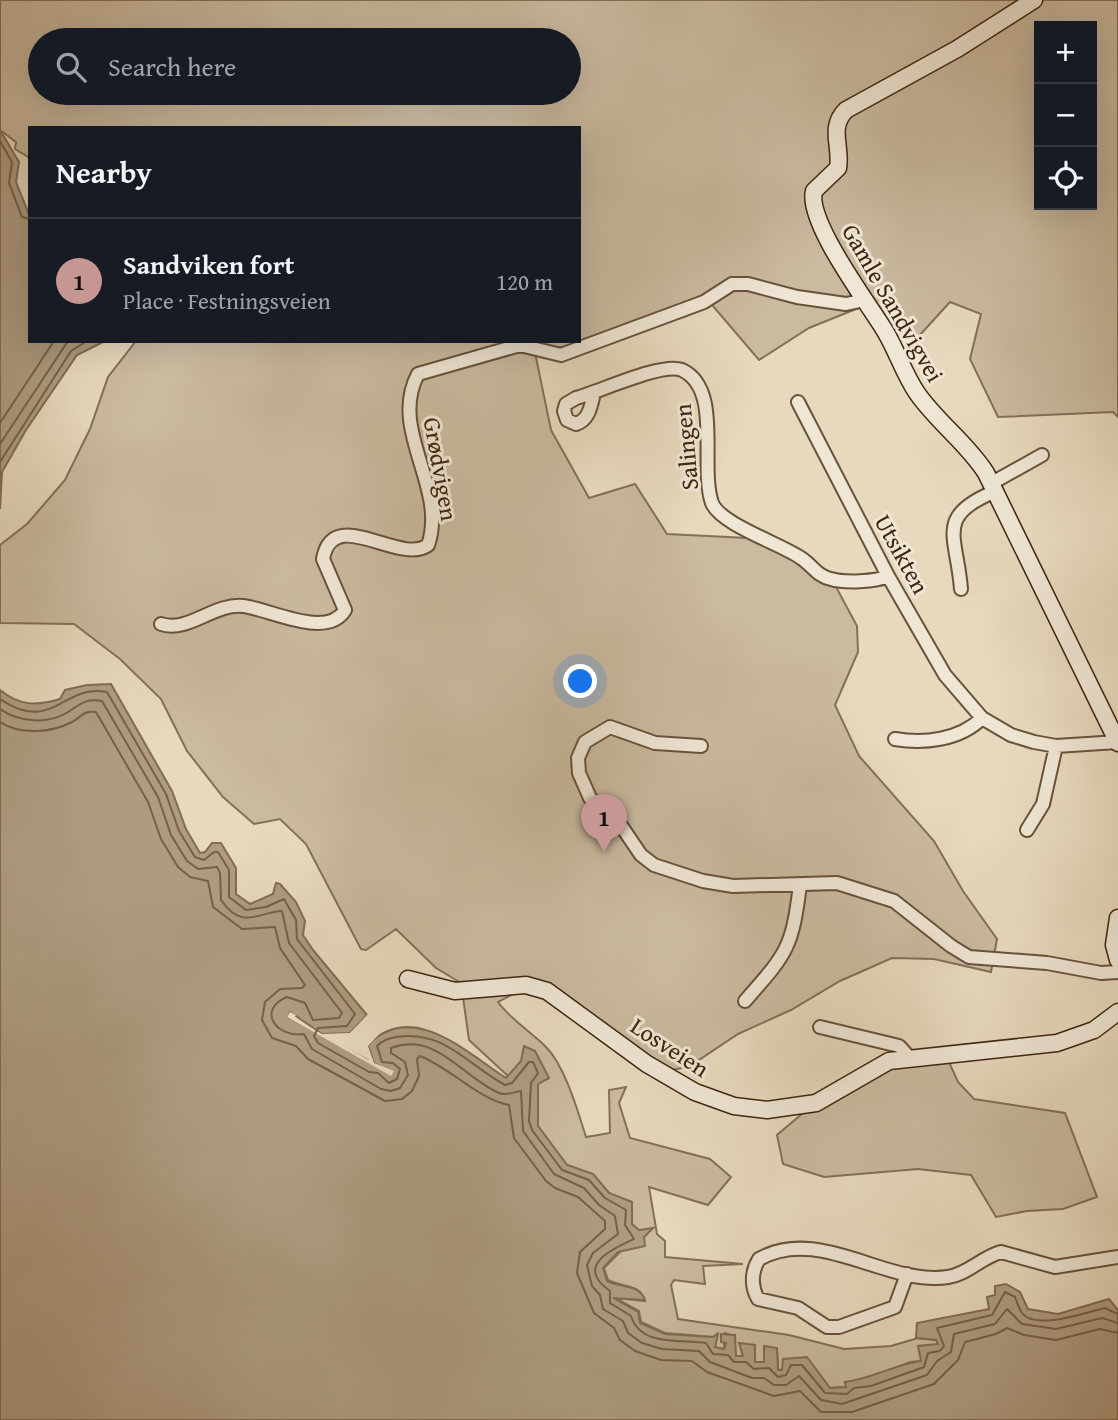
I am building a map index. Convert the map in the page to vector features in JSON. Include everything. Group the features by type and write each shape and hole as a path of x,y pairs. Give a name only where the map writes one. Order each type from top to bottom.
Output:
{"street":[{"name":"Gamle Sandvigvei","path":"1034,0 957,49 862,99 839,118 836,129 838,168 814,191 813,204 840,260 885,331 915,391 967,446 994,487 1118,742"},
{"name":"Grødvigen","path":"161,624 176,626 228,606 256,608 303,623 321,623 334,619 345,610 323,559 329,544 336,538 350,535 408,549 425,548 431,536 432,519 427,482 409,416 410,394 418,374 520,345 561,355 704,302 732,284 748,284 784,294 846,303 864,300"},
{"name":"Salingen","path":"594,393 664,369 681,369 698,382 705,397 706,471 714,508 727,520 804,559 819,575 834,580 888,576"},
{"name":"Utsikten","path":"798,402 888,576 945,675 982,718 1011,735 1056,746 1118,742"},
{"path":"961,589 955,549 956,517 968,503 1042,455"},
{"path":"895,739 923,741 947,737 962,733 982,718"},
{"path":"701,746 655,743 610,727 585,742 578,758 579,773 590,798 622,827 641,855 654,865 703,881 733,886 837,883 894,901 969,957 1046,963 1101,974 1118,972"},
{"path":"1027,830 1043,804 1056,746"},
{"path":"745,1001 783,958 790,945 800,885"},
{"path":"1118,918 1114,945 1118,960"},
{"name":"Losveien","path":"408,979 455,991 527,985 547,991 647,1064 695,1092 734,1106 767,1110 805,1107 889,1061 1057,1044 1094,1030 1118,1012"},
{"path":"820,1027 899,1046 910,1058"},
{"path":"907,1274 895,1307 839,1327 827,1327 798,1308 758,1299 753,1291 753,1279 759,1259 790,1250 825,1252 907,1274 948,1277 1002,1252 1055,1267 1118,1257"}],"shaded area":[{"path":"0,0 1118,0 1118,417 1113,412 998,417 970,359 981,314 950,302 918,337 889,329 861,307 809,328 759,360 707,299 581,342 581,126 28,126 28,157 15,149 16,142 0,130"},
{"path":"134,343 579,343 567,347 534,348 551,430 589,498 635,484 667,534 748,538 828,572 857,626 858,652 835,705 859,756 934,841 963,891 997,939 991,972 934,959 892,958 840,981 791,1010 738,1034 690,1066 673,1070 622,1043 576,1010 521,990 498,1002 553,1055 570,1090 586,1137 610,1133 609,1090 626,1087 619,1103 630,1138 710,1159 731,1177 708,1205 649,1187 657,1234 665,1241 665,1257 743,1264 703,1266 705,1284 674,1280 671,1285 678,1319 789,1335 844,1349 891,1346 918,1338 936,1340 939,1344 921,1361 910,1362 869,1379 845,1382 847,1387 830,1388 812,1366 778,1370 777,1349 764,1362 754,1362 755,1346 742,1352 743,1356 736,1356 732,1336 725,1333 724,1349 715,1348 717,1334 713,1337 665,1333 641,1322 639,1311 615,1298 645,1301 643,1295 635,1289 608,1280 604,1268 621,1251 644,1246 644,1237 652,1229 639,1231 632,1224 630,1201 622,1201 609,1193 593,1174 567,1165 538,1126 538,1083 548,1077 535,1051 521,1061 509,1077 469,1040 461,983 436,968 396,929 366,950 361,949 306,844 280,819 254,824 223,797 187,751 161,699 120,659 74,624 0,623 0,545 27,524 65,480 90,429 108,377"},
{"path":"948,1060 958,1082 974,1099 1065,1113 1097,1197 1063,1209 1027,1211 996,1217 971,1175 918,1169 824,1177 783,1164 777,1135 803,1113 891,1063"}],"water":[{"path":"0,130 19,162 16,182 28,212 28,343 101,343 77,355 26,430 2,472 0,509"},
{"path":"111,684 172,791 186,829 200,853 205,852 212,843 221,843 236,868 236,894 250,904 273,894 276,883 280,884 296,902 305,921 303,935 367,1015 350,1033 322,1034 290,1012 288,1017 388,1071 374,1063 368,1045 385,1032 403,1027 439,1035 457,1044 506,1078 521,1061 524,1046 535,1051 549,1078 538,1084 538,1126 567,1165 593,1174 609,1193 632,1202 632,1224 639,1230 653,1228 644,1237 645,1246 618,1252 603,1268 607,1281 634,1289 642,1295 645,1300 613,1298 638,1312 640,1323 665,1334 713,1337 718,1334 715,1347 724,1349 726,1343 721,1342 721,1334 735,1335 736,1356 743,1356 739,1343 755,1345 755,1362 764,1362 764,1346 777,1348 778,1370 782,1370 783,1359 807,1357 830,1388 846,1387 845,1382 921,1361 918,1346 938,1344 936,1340 916,1338 917,1323 989,1309 987,1297 995,1295 995,1286 1006,1284 1020,1292 1028,1309 1058,1314 1109,1299 1118,1310 1118,1420 0,1420 0,690 21,702 44,703 60,699 65,690 87,685"}],"pier":[{"path":"290,1012 296,1015 294,1018 322,1034 350,1033 369,1013 370,1018 352,1036 329,1037 369,1060 365,1044 377,1031 384,1029 368,1046 374,1063 394,1071 391,1076 287,1017"}],"place":[{"name":"Sandviken fort","path":"604,852"}]}
